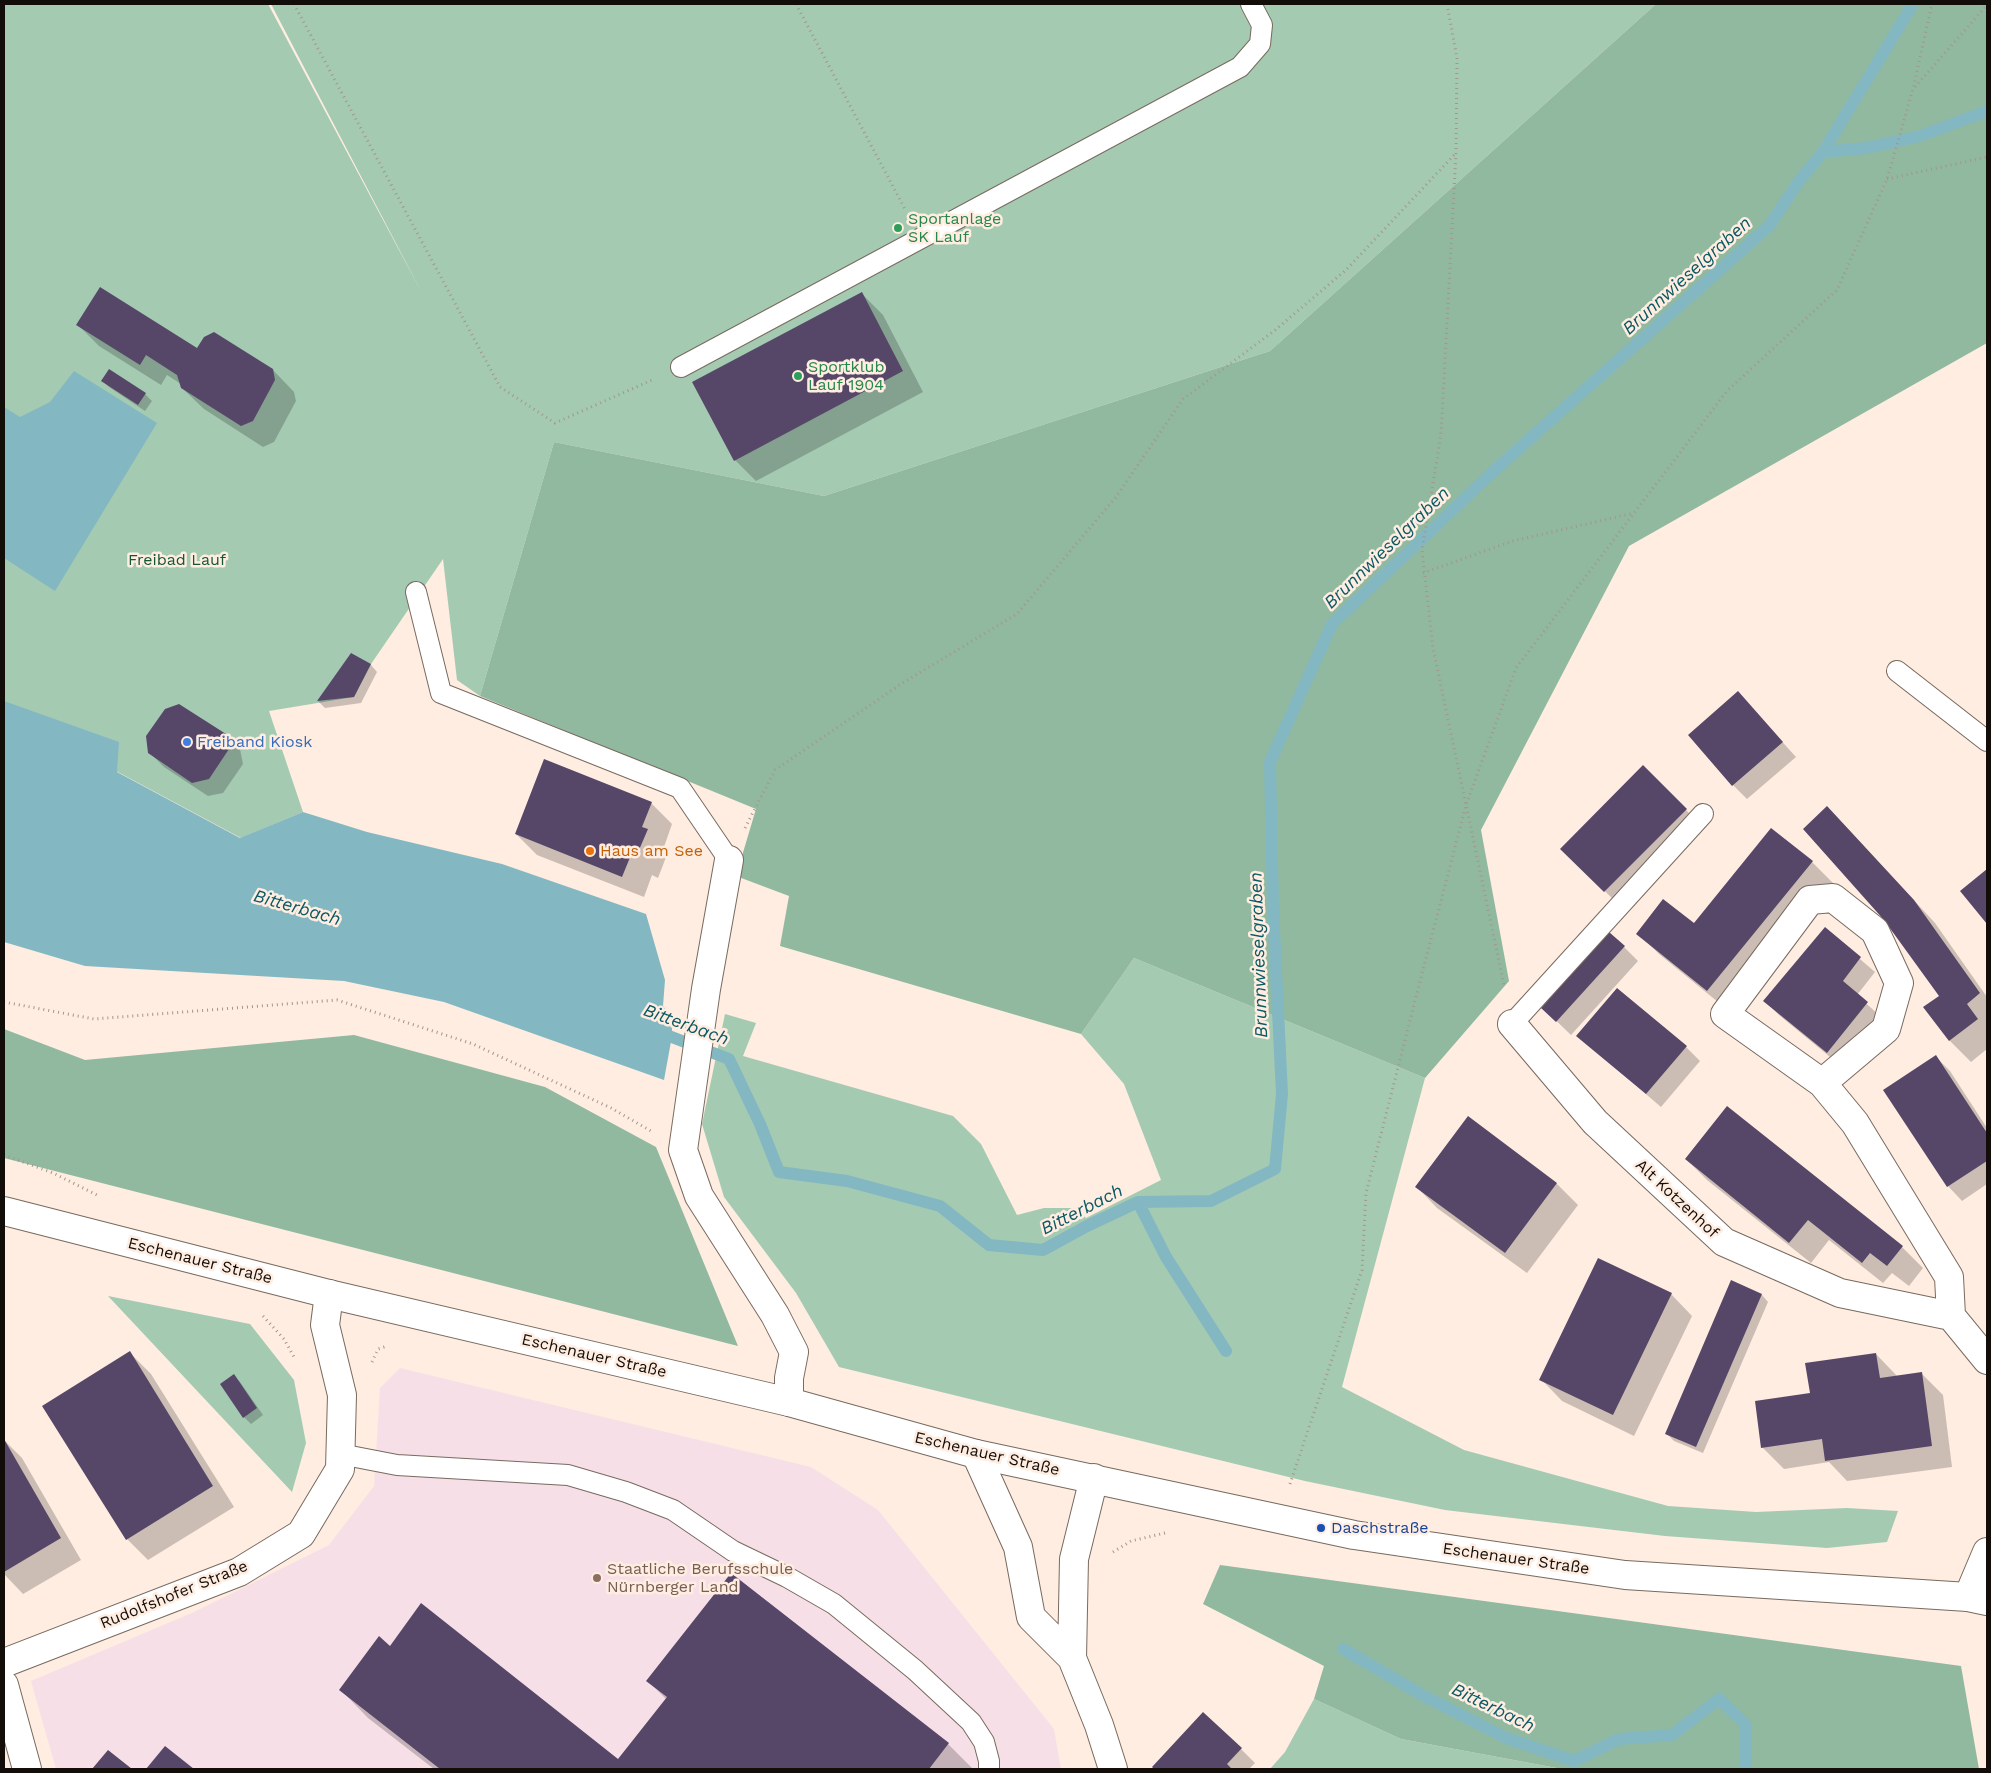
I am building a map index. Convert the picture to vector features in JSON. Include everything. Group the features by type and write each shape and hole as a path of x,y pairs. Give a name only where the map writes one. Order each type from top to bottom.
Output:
{"street":[{"path":"729,860 689,1095 683,1150 699,1196 775,1315 794,1352 789,1378 789,1402"},
{"path":"1822,1083 1886,1029 1899,983 1875,930 1833,898 1810,900 1725,1014 1822,1083 1855,1124 1949,1277 1951,1316 1987,1360"},
{"name":"Alt Kotzenhof","path":"1512,1024 1596,1122 1724,1242 1840,1293 1951,1316"},
{"name":"Eschenauer Straße","path":"4,1211 329,1294 789,1402 976,1454 1354,1535 1625,1575 1978,1599"},
{"name":"Rudolfshofer Straße","path":"4,1663 239,1572 301,1534 340,1469 342,1395 325,1325 329,1294"},
{"path":"976,1454 1018,1547 1032,1617 1072,1658 1099,1725 1113,1769"},
{"path":"1072,1658 1074,1559 1094,1478"},
{"path":"1978,1599 1987,1552"},
{"path":"4,1685 27,1769"}],"lane":[{"path":"681,367 1240,67 1260,44 1262,25 1251,4"},
{"path":"416,592 441,693 680,788 729,860"},
{"path":"1897,671 1987,741"},
{"path":"1512,1024 1703,814"},
{"path":"340,1454 398,1465 568,1475 626,1492 673,1510 733,1551 787,1577 834,1604 915,1670 971,1722 984,1742 989,1769"}],"path":[{"path":"294,4 500,387 555,423 681,367"},
{"path":"796,4 921,238"},
{"path":"1447,4 1457,58 1456,153 1441,435 1422,550 1423,573 1433,648 1512,1024"},
{"path":"1290,1484 1362,1270 1366,1194 1466,805 1516,668 1727,391 1837,290 1887,179 1913,89 1932,4"},
{"path":"1913,89 1987,5"},
{"path":"729,860 775,770 901,684 1017,614 1116,497 1183,399 1274,331 1346,270 1456,153"},
{"path":"1887,179 1987,157"},
{"path":"1423,573 1513,541 1635,513"},
{"path":"4,1002 94,1019 337,1000 472,1044 610,1108 683,1150"},
{"path":"258,1310 284,1340 304,1375 336,1374 366,1376 378,1349 396,1343"},
{"path":"1109,1555 1130,1541 1163,1532 1172,1534"}],"shaded area":[{"name":"Staatliche Berufsschule Nürnberger Land","path":"400,1368 811,1467 878,1510 1054,1729 1061,1769 56,1769 31,1681 194,1612 329,1545 374,1486 380,1388"}],"green space":[{"name":"Freibad Lauf","path":"4,4 268,4 423,295 271,4 1656,4 1270,351 824,496 554,442 480,696 457,680 443,559 371,664 354,697 269,711 303,812 241,838 116,771 4,701"},
{"path":"1656,4 1987,4 1987,343 1629,546 1481,830 1509,981 1425,1078 1134,958 1081,1034 780,946 789,896 736,876 756,809 480,696 554,442 824,496 1270,351"},
{"path":"1134,958 1425,1078 1342,1387 1464,1450 1668,1506 1756,1512 1847,1508 1898,1511 1887,1542 1827,1548 1665,1536 1445,1510 1305,1481 839,1367 796,1293 724,1197 702,1124 725,1014 756,1023 743,1056 953,1116 981,1144 1017,1215 1044,1208 1076,1208 1086,1218 1161,1180 1124,1084 1081,1034"},
{"path":"4,1029 85,1060 354,1035 545,1087 656,1147 738,1346 4,1158"},
{"path":"108,1296 250,1324 294,1380 306,1443 292,1492"},
{"path":"1220,1565 1961,1666 1979,1769 1562,1769 1401,1739 1314,1699 1324,1666 1203,1604"},
{"path":"1314,1699 1401,1739 1562,1769 1270,1769 1285,1752"}],"water":[{"path":"74,371 157,423 55,591 4,558 4,407 20,417 50,402"},
{"path":"4,701 119,742 117,772 240,838 303,812 367,832 502,864 646,914 665,980 663,1006 672,1018 672,1036 664,1080 444,1002 344,981 85,966 4,942"}],"building":[{"path":"100,287 197,348 204,337 214,332 273,369 275,380 253,421 241,426 181,388 177,375 146,355 140,365 76,325"},
{"name":"Sportklub Lauf 1904","path":"862,292 903,371 734,461 692,382"},
{"path":"109,369 146,393 138,405 101,381"},
{"path":"351,653 371,664 354,697 317,701"},
{"path":"1738,691 1783,742 1732,786 1688,735"},
{"name":"Freiband Kiosk","path":"179,704 226,734 229,749 209,779 192,783 148,753 146,736 165,709"},
{"path":"544,759 652,802 642,827 648,829 636,857 631,855 622,877 515,834"},
{"path":"1643,765 1687,809 1604,892 1560,849"},
{"path":"1827,806 1914,900 1980,993 1967,1004 1978,1019 1949,1041 1923,1007 1939,996 1884,920 1803,829"},
{"path":"1771,828 1813,861 1707,991 1636,934 1663,899 1694,923"},
{"path":"1987,869 1987,924 1960,891"},
{"path":"1825,927 1861,957 1843,981 1868,1002 1827,1053 1763,1001"},
{"path":"1609,932 1625,946 1556,1022 1541,1008"},
{"path":"1617,988 1687,1046 1646,1094 1576,1036"},
{"path":"1936,1055 1987,1133 1987,1161 1947,1187 1883,1090"},
{"path":"1727,1106 1903,1246 1887,1266 1870,1253 1862,1263 1808,1220 1789,1243 1685,1159"},
{"path":"1468,1116 1557,1183 1505,1253 1415,1187"},
{"path":"1598,1258 1672,1293 1613,1415 1539,1380"},
{"path":"1731,1280 1762,1294 1696,1447 1665,1434"},
{"path":"130,1351 213,1486 126,1540 42,1406"},
{"path":"1876,1353 1880,1378 1922,1372 1932,1446 1825,1461 1822,1439 1761,1448 1755,1401 1810,1393 1805,1363"},
{"path":"234,1374 257,1408 243,1418 220,1384"},
{"path":"4,1439 61,1538 4,1572"},
{"path":"731,1573 949,1743 929,1769 440,1769 339,1690 379,1636 390,1646 421,1603 618,1759 667,1697 646,1681"},
{"path":"1203,1712 1242,1748 1227,1764 1232,1769 1154,1769 1152,1767"},
{"path":"165,1746 194,1769 146,1769"},
{"path":"108,1750 132,1769 92,1769"}],"waterway":[{"name":"Brunnwieselgraben","path":"1138,1202 1211,1201 1275,1169 1282,1094 1273,908 1270,762 1332,624 1497,468 1769,226 1799,181 1823,152 1913,4"},
{"path":"1823,152 1866,148 1920,136 1987,111"},
{"name":"Bitterbach","path":"656,1031 729,1059 760,1124 779,1172 847,1181 940,1206 989,1245 1043,1250 1087,1226 1138,1202 1166,1257 1226,1351"},
{"name":"Bitterbach","path":"1343,1649 1424,1696 1506,1738 1574,1761 1619,1739 1672,1735 1719,1699 1746,1725 1746,1769"}],"place":[{"name":"Sportanlage SK Lauf","path":"898,228"},
{"name":"Sportklub Lauf 1904","path":"798,376"},
{"name":"Freiband Kiosk","path":"187,742"},
{"name":"Haus am See","path":"590,851"},
{"name":"Daschstraße","path":"1321,1528"},
{"name":"Staatliche Berufsschule Nürnberger Land","path":"597,1578"}]}
